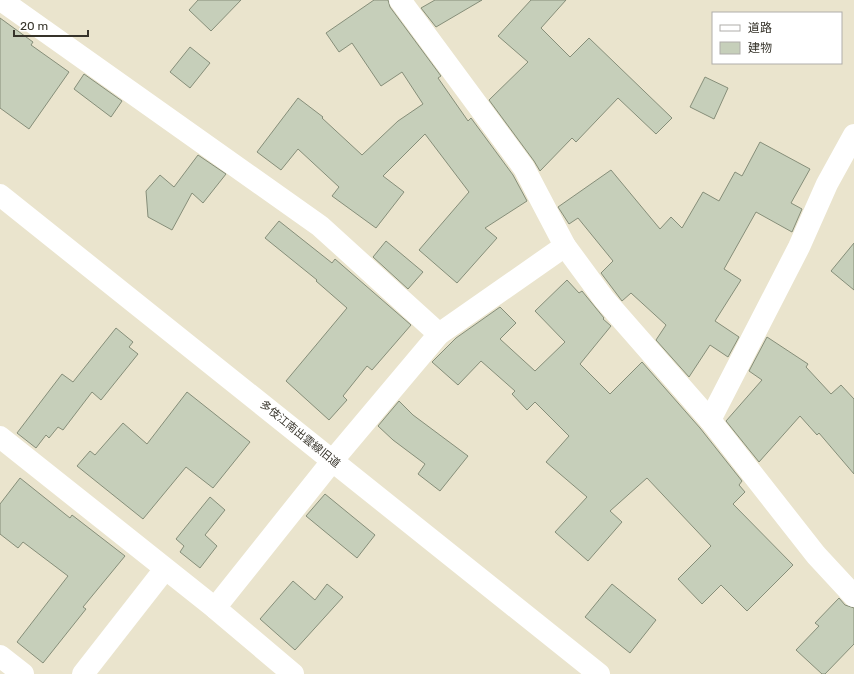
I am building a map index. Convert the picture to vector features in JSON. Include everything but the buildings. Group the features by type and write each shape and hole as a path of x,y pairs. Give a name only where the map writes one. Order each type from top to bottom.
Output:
{"street":[{"path":"1,0 320,226 439,334"},
{"path":"400,0 524,168 564,246 604,299 710,420 816,555 854,596"},
{"path":"710,420 799,247 827,184 854,135"},
{"name":"多伎江南出雲線旧道","path":"0,195 599,674"},
{"path":"215,608 333,460 439,334 564,246"},
{"path":"0,437 215,608 293,674"},
{"path":"83,674 165,569"},
{"path":"0,656 23,674"}]}
